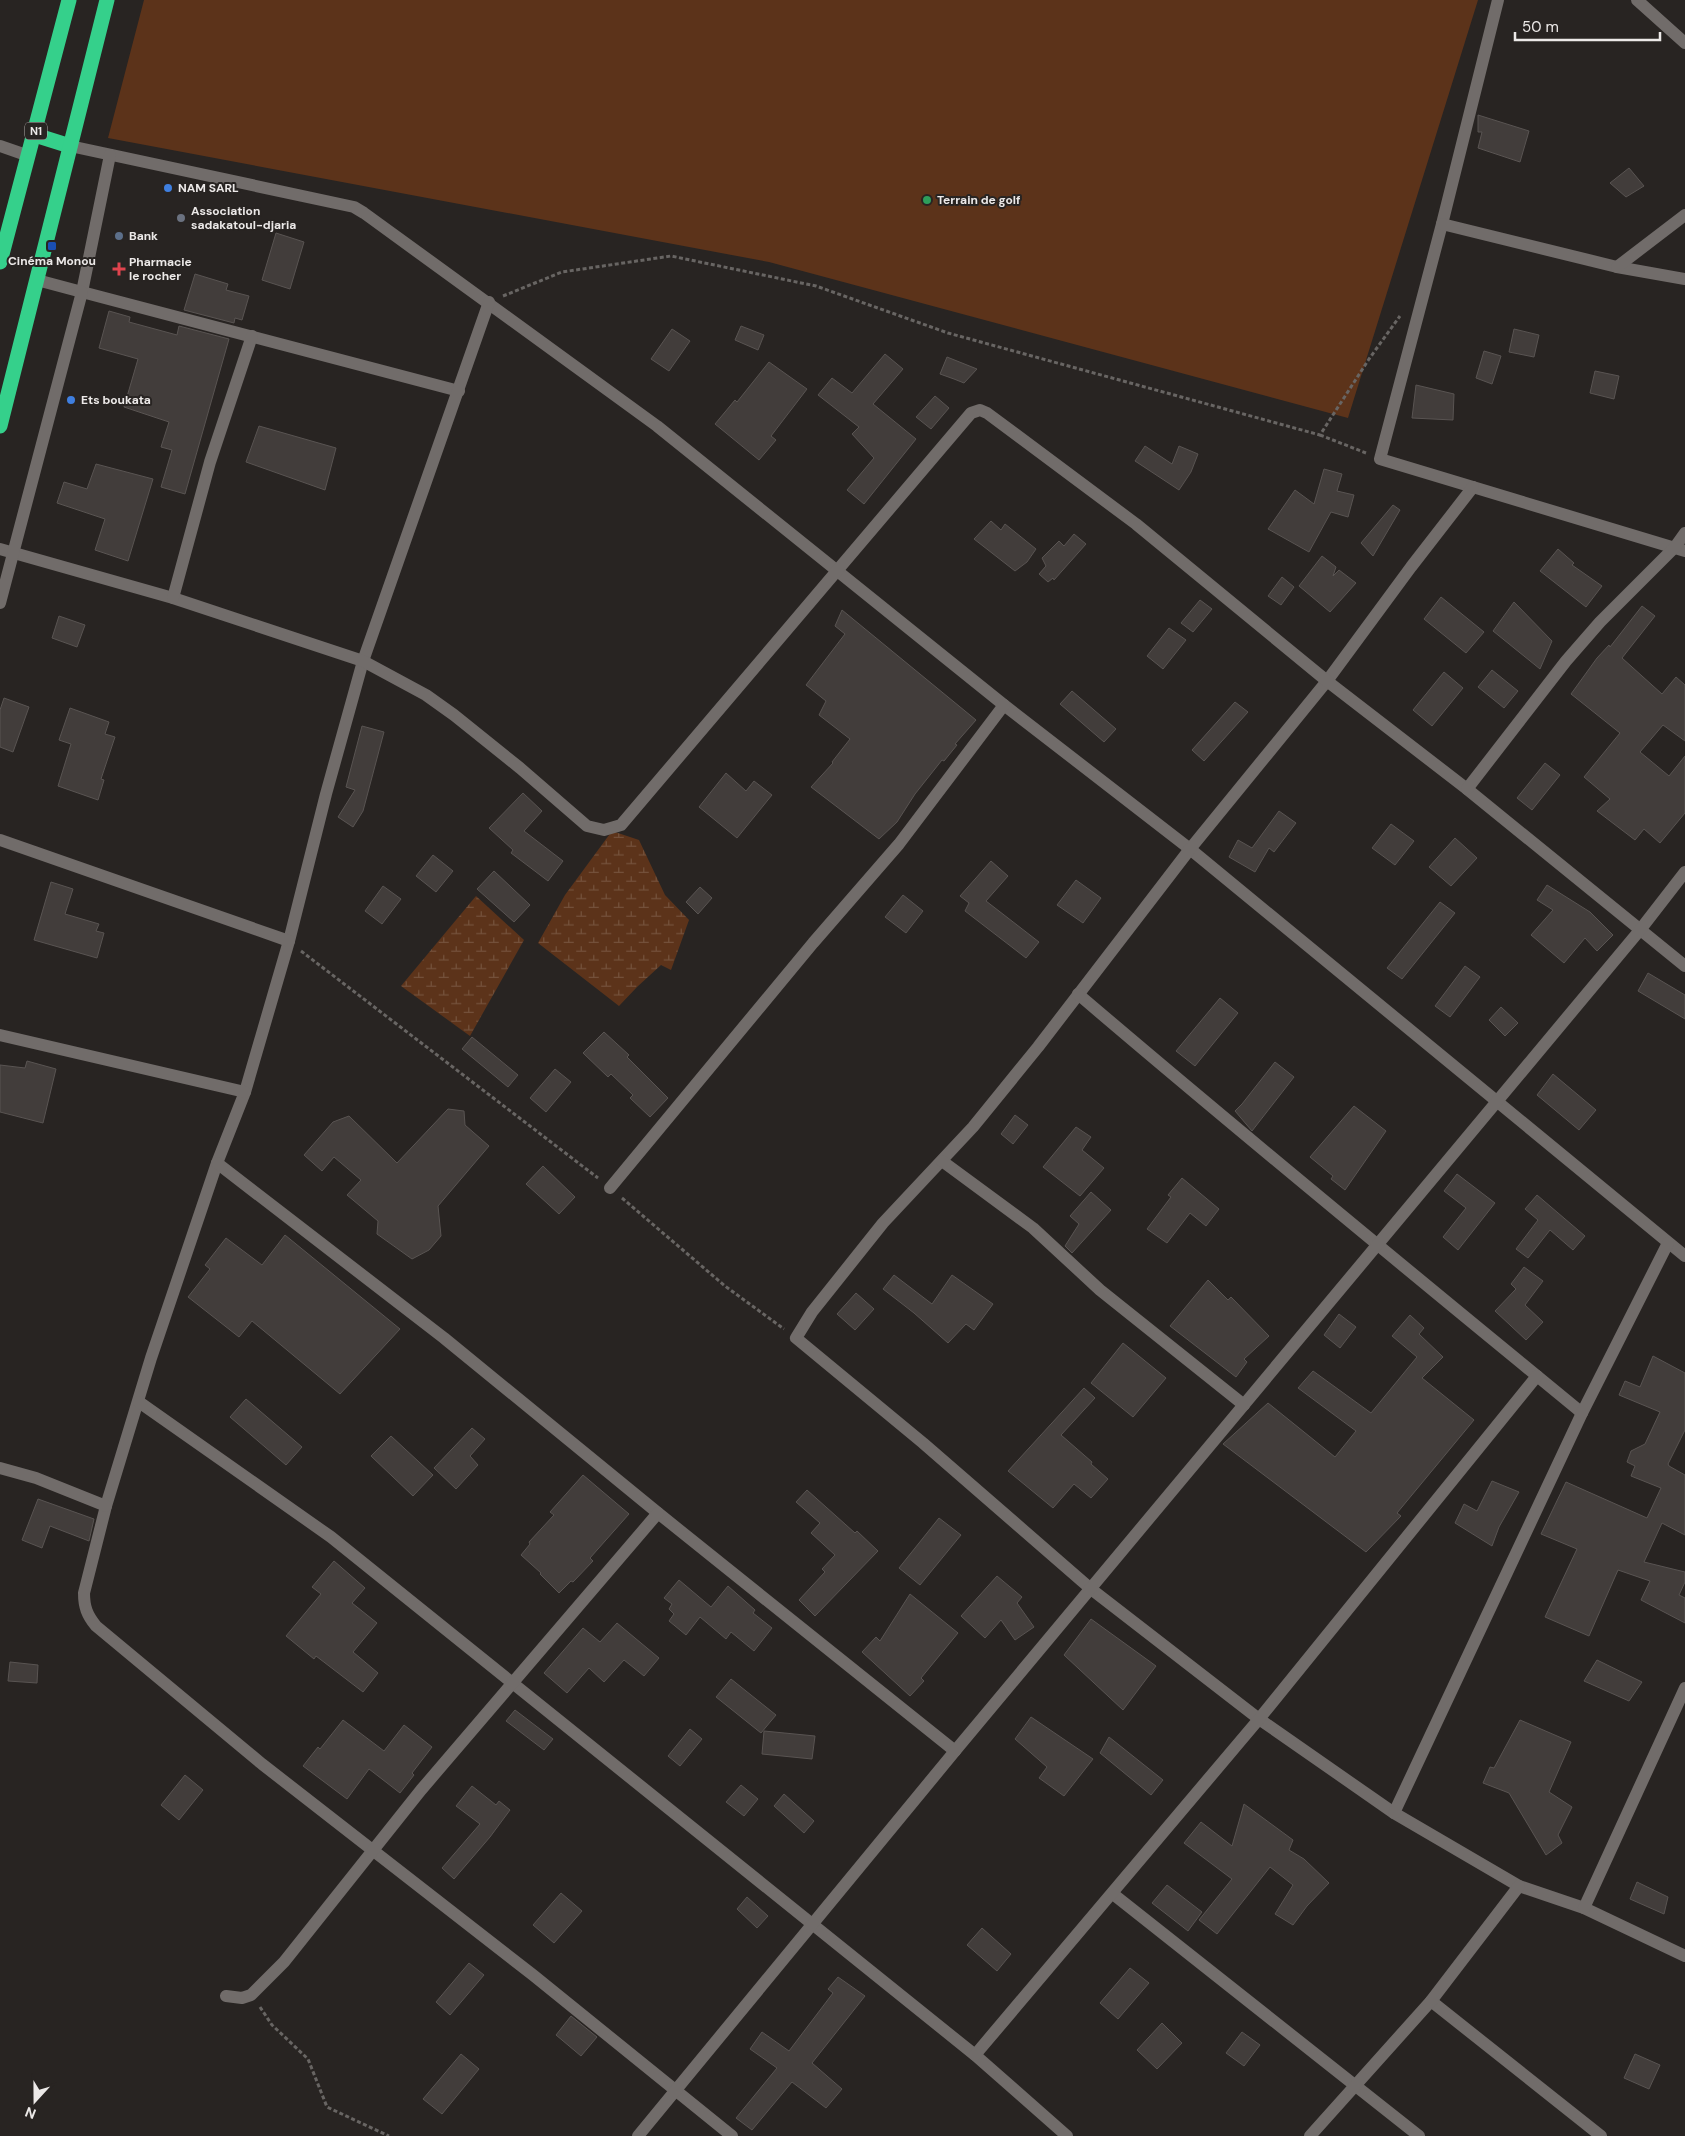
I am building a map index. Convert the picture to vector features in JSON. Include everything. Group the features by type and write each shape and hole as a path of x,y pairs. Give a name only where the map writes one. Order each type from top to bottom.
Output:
{"highway":[{"name":"N1","path":"0,262 35,135 69,0"},
{"path":"0,426 107,0"},
{"path":"35,135 70,146"}],"street":[{"path":"1498,0 1442,224 1380,459 1680,549"},
{"path":"1637,0 1685,43"},
{"path":"0,146 29,156"},
{"path":"70,146 354,207 489,302 657,426 1004,705 1190,849 1498,1100 1685,1256"},
{"path":"0,603 15,552 82,292 110,155"},
{"path":"1617,266 1685,216"},
{"path":"1442,224 1617,266 1685,279"},
{"path":"37,280 459,391"},
{"path":"489,302 363,661 326,794 289,942 245,1092 217,1163 138,1402 106,1506 84,1593 84,1605 87,1616 96,1626 254,1758 532,1975 732,2136"},
{"path":"173,598 210,462 252,336"},
{"path":"0,549 173,598 363,661 426,695 454,715 520,768 586,826 604,830 613,829 621,825 838,572 971,413 980,410 1048,456 1136,524 1327,681 1467,789 1685,966"},
{"path":"1473,487 1327,681 1190,849 1000,1094 942,1161 883,1223 812,1312 796,1338 930,1450 1091,1589 1259,1719 1394,1813 1518,1886 1584,1908 1685,1956"},
{"path":"1467,789 1600,622 1680,549 1685,533"},
{"path":"610,1188 813,943 899,844 1004,705"},
{"path":"0,840 289,942"},
{"path":"638,2136 813,1926 955,1751 1640,930 1685,872"},
{"path":"1078,994 1229,1124 1378,1244 1582,1413"},
{"path":"0,1035 245,1092"},
{"path":"942,1161 1033,1228 1100,1290 1244,1405"},
{"path":"217,1163 444,1338 658,1514 955,1751"},
{"path":"1394,1813 1582,1413 1668,1243"},
{"path":"975,2055 1259,1719 1537,1376"},
{"path":"138,1402 331,1537 975,2055 1067,2136"},
{"path":"0,1468 36,1478 106,1506"},
{"path":"226,1996 242,1998 251,1995 261,1987 302,1942 372,1850 511,1683 658,1514"},
{"path":"1584,1908 1685,1688"},
{"path":"1310,2136 1431,2002 1518,1886"},
{"path":"1112,1894 1420,2136"},
{"path":"1431,2002 1601,2136"}],"path":[{"path":"489,302 562,272 671,256 816,286 948,333 1320,435 1380,459"},
{"path":"1320,435 1369,359 1402,313"},
{"path":"289,942 610,1188 725,1286 796,1338"},
{"path":"251,1995 272,2025 308,2059 327,2107 389,2136"}],"green space":[{"name":"Terrain de golf","path":"144,0 1478,0 1348,418 769,262 108,138"},
{"path":"612,831 639,840 665,895 689,920 671,970 661,965 619,1006 538,943 565,895"},
{"path":"476,896 524,940 470,1036 401,986"}],"building":[{"path":"1478,115 1529,131 1520,162 1478,148 1482,132 1478,132"},
{"path":"1629,168 1644,186 1626,197 1610,183"},
{"path":"276,233 304,242 290,289 262,280"},
{"path":"195,274 228,284 226,290 249,296 242,320 235,318 234,323 184,310"},
{"path":"109,311 130,317 129,322 177,335 179,326 229,339 185,494 161,487 172,450 161,447 169,422 124,407 138,359 99,348"},
{"path":"741,326 764,335 758,350 735,340"},
{"path":"672,329 690,341 669,371 651,359"},
{"path":"1514,329 1539,335 1534,357 1509,352"},
{"path":"1484,351 1501,356 1492,384 1476,378"},
{"path":"885,354 903,369 873,404 916,439 864,504 847,490 874,458 852,434 859,427 818,395 832,378 852,393"},
{"path":"947,357 977,369 964,383 940,374"},
{"path":"769,362 807,389 771,436 776,440 759,460 715,424 735,400 737,402"},
{"path":"1595,371 1619,376 1614,399 1590,393"},
{"path":"1416,385 1454,394 1453,420 1412,418"},
{"path":"935,396 949,408 931,429 916,417"},
{"path":"259,426 336,448 325,490 246,462"},
{"path":"1145,446 1172,464 1179,446 1198,454 1191,472 1179,490 1135,461"},
{"path":"96,464 153,479 128,561 95,550 105,519 57,503 64,482 87,489"},
{"path":"1324,469 1342,474 1337,491 1354,495 1348,517 1331,512 1309,552 1268,529 1295,490 1314,504"},
{"path":"1393,505 1400,510 1373,556 1361,543"},
{"path":"991,521 1001,530 1005,524 1036,549 1027,562 1015,571 974,539"},
{"path":"1074,534 1086,544 1054,580 1053,578 1048,582 1039,574 1046,566 1042,558 1059,541 1064,546"},
{"path":"1558,549 1574,563 1572,565 1602,586 1586,607 1540,571"},
{"path":"1322,556 1336,567 1333,576 1339,570 1356,583 1330,612 1299,586"},
{"path":"1282,577 1294,587 1281,605 1268,596"},
{"path":"1441,597 1484,632 1466,653 1424,619"},
{"path":"1200,600 1212,609 1193,632 1181,623"},
{"path":"1514,602 1552,641 1540,669 1493,631"},
{"path":"1642,606 1655,616 1622,658 1662,694 1676,677 1685,685 1685,741 1663,725 1640,752 1669,776 1685,756 1685,813 1660,843 1644,829 1635,840 1597,811 1610,799 1584,777 1620,733 1571,694 1597,658 1609,645 1610,647"},
{"path":"842,610 976,720 915,794 897,822 879,839 811,787 833,763 850,739 819,715 826,701 806,685 845,634 835,626"},
{"path":"59,616 85,625 77,647 52,638"},
{"path":"1169,628 1186,640 1163,669 1147,656"},
{"path":"1492,670 1518,691 1504,708 1478,687"},
{"path":"1444,672 1463,688 1432,726 1413,710"},
{"path":"1072,691 1116,729 1104,742 1060,704"},
{"path":"4,698 29,707 13,752 0,747 0,710"},
{"path":"1235,702 1248,712 1204,761 1192,750"},
{"path":"70,708 109,722 105,734 115,737 101,779 104,780 98,800 58,786 71,744 59,740"},
{"path":"362,726 384,732 363,811 353,827 338,817 355,790 346,787"},
{"path":"1545,763 1560,775 1532,810 1517,798"},
{"path":"726,773 746,791 754,781 772,795 737,838 699,807"},
{"path":"523,793 542,811 524,831 563,861 548,881 511,853 513,850 489,828"},
{"path":"1279,811 1296,823 1274,852 1269,848 1255,872 1229,857 1238,840 1252,848"},
{"path":"1391,824 1414,841 1395,865 1372,848"},
{"path":"1455,838 1477,858 1451,886 1429,867"},
{"path":"433,855 453,871 436,892 416,876"},
{"path":"991,861 1008,876 986,901 1039,942 1026,958 965,911 969,903 960,896"},
{"path":"494,871 530,905 514,922 477,889"},
{"path":"1076,880 1101,898 1083,923 1057,905"},
{"path":"51,882 73,889 65,914 99,924 96,931 104,933 97,958 34,940"},
{"path":"1547,885 1590,912 1613,935 1597,951 1585,938 1564,963 1531,935 1553,910 1537,900"},
{"path":"383,886 401,899 382,924 365,911"},
{"path":"700,887 712,898 698,914 686,902"},
{"path":"903,895 923,911 906,933 885,917"},
{"path":"1440,902 1455,913 1402,979 1387,968"},
{"path":"1465,966 1480,977 1450,1017 1435,1006"},
{"path":"1648,973 1685,995 1685,1019 1638,991"},
{"path":"1220,998 1238,1013 1195,1066 1176,1051"},
{"path":"1501,1007 1518,1023 1505,1036 1489,1020"},
{"path":"604,1032 629,1055 627,1057 668,1098 650,1117 630,1098 633,1095 611,1074 608,1077 583,1053"},
{"path":"472,1037 518,1075 508,1087 462,1049"},
{"path":"27,1061 56,1069 43,1123 0,1112 0,1065 25,1068"},
{"path":"1275,1062 1294,1077 1252,1131 1235,1111"},
{"path":"555,1069 571,1082 546,1112 530,1098"},
{"path":"1553,1074 1596,1110 1579,1130 1537,1095"},
{"path":"1354,1106 1386,1131 1345,1190 1331,1179 1333,1176 1310,1157"},
{"path":"448,1109 464,1111 465,1125 489,1146 438,1206 441,1236 429,1250 412,1259 377,1234 378,1221 347,1195 361,1180 334,1157 322,1171 304,1155 333,1122 349,1116 397,1163"},
{"path":"1015,1115 1028,1125 1013,1144 1001,1134"},
{"path":"1076,1127 1091,1137 1082,1150 1104,1168 1080,1196 1043,1167"},
{"path":"543,1166 575,1197 559,1214 526,1184"},
{"path":"1457,1174 1495,1203 1458,1250 1443,1237 1466,1208 1444,1191"},
{"path":"1182,1178 1219,1209 1206,1226 1190,1213 1167,1243 1147,1229 1171,1197 1168,1195"},
{"path":"1091,1192 1111,1210 1072,1253 1065,1246 1079,1224 1070,1216"},
{"path":"1537,1195 1585,1236 1573,1250 1550,1230 1528,1258 1516,1249 1538,1220 1525,1209"},
{"path":"285,1235 400,1329 340,1394 252,1321 239,1337 188,1297 210,1269 205,1265 226,1238 262,1265"},
{"path":"1524,1267 1543,1281 1525,1305 1543,1322 1526,1340 1495,1311 1516,1289 1511,1284"},
{"path":"894,1275 932,1304 952,1275 993,1304 974,1330 966,1324 948,1343 883,1289"},
{"path":"1208,1280 1228,1300 1231,1297 1269,1336 1244,1359 1247,1362 1236,1377 1170,1326"},
{"path":"856,1293 874,1309 855,1330 837,1314"},
{"path":"1339,1314 1356,1327 1340,1348 1324,1335"},
{"path":"1410,1315 1424,1328 1419,1334 1443,1357 1422,1378 1474,1420 1397,1513 1401,1516 1366,1552 1223,1444 1268,1403 1335,1457 1356,1431 1298,1388 1313,1371 1371,1413 1417,1357 1392,1336"},
{"path":"1123,1343 1166,1378 1133,1417 1091,1383"},
{"path":"1653,1356 1685,1373 1685,1430 1668,1464 1685,1475 1685,1535 1662,1523 1644,1562 1685,1572 1685,1582 1679,1595 1685,1598 1685,1623 1641,1600 1650,1581 1618,1570 1589,1636 1545,1617 1577,1549 1541,1534 1566,1482 1647,1518 1661,1488 1631,1476 1635,1466 1627,1462 1631,1451 1645,1444 1660,1412 1619,1395 1625,1381 1640,1387"},
{"path":"1084,1388 1095,1398 1061,1435 1108,1479 1091,1498 1074,1484 1053,1508 1008,1471"},
{"path":"246,1399 302,1447 286,1465 230,1417"},
{"path":"472,1428 485,1439 470,1456 478,1465 456,1489 434,1468"},
{"path":"391,1436 433,1475 413,1496 371,1456"},
{"path":"583,1475 629,1514 590,1558 593,1561 573,1582 571,1581 559,1593 521,1555 530,1544 529,1542 554,1515 550,1512"},
{"path":"1492,1481 1519,1492 1499,1527 1492,1546 1455,1523 1464,1504 1477,1511"},
{"path":"807,1490 878,1551 815,1616 799,1600 825,1572 822,1569 835,1555 811,1533 820,1523 796,1502"},
{"path":"38,1499 94,1519 89,1541 50,1526 42,1548 22,1540"},
{"path":"939,1518 961,1535 920,1585 899,1568"},
{"path":"334,1561 365,1588 352,1603 377,1623 353,1652 378,1673 363,1692 316,1656 314,1659 286,1636 321,1594 312,1587"},
{"path":"997,1576 1022,1597 1017,1603 1034,1627 1015,1640 1001,1620 985,1638 961,1616"},
{"path":"679,1580 711,1607 728,1586 755,1610 753,1613 772,1628 754,1651 731,1632 726,1639 700,1617 686,1635 669,1621 674,1614 669,1609 672,1604 664,1598"},
{"path":"910,1594 958,1633 921,1678 924,1681 910,1696 862,1652 876,1637 880,1641"},
{"path":"1091,1619 1156,1666 1123,1710 1064,1655"},
{"path":"617,1623 659,1658 644,1676 624,1660 604,1682 589,1668 567,1693 544,1673 583,1628 600,1642"},
{"path":"1597,1660 1642,1682 1629,1701 1584,1681"},
{"path":"10,1662 38,1665 37,1683 8,1681"},
{"path":"731,1679 776,1715 761,1733 716,1697"},
{"path":"515,1710 553,1739 544,1750 506,1721"},
{"path":"1031,1717 1093,1759 1064,1796 1039,1778 1047,1767 1015,1739"},
{"path":"343,1720 384,1751 404,1725 432,1747 412,1773 414,1775 400,1793 369,1769 347,1799 303,1766 318,1747 320,1749"},
{"path":"1520,1720 1571,1742 1549,1792 1572,1807 1558,1835 1562,1843 1546,1855 1509,1793 1483,1783 1490,1767 1494,1768"},
{"path":"690,1729 702,1739 680,1766 668,1756"},
{"path":"764,1731 815,1736 812,1759 762,1754"},
{"path":"1109,1737 1163,1780 1151,1795 1100,1753"},
{"path":"185,1775 203,1790 179,1820 161,1805"},
{"path":"741,1785 758,1799 744,1816 726,1802"},
{"path":"472,1786 496,1805 499,1801 510,1810 454,1879 442,1868 480,1824 456,1806"},
{"path":"784,1794 814,1821 804,1833 774,1806"},
{"path":"1244,1804 1293,1840 1289,1850 1304,1859 1329,1883 1307,1906 1293,1925 1275,1914 1293,1885 1270,1867 1217,1934 1199,1920 1232,1879 1184,1843 1201,1822 1232,1846"},
{"path":"1637,1882 1668,1897 1664,1914 1630,1899"},
{"path":"1167,1885 1202,1912 1188,1931 1152,1903"},
{"path":"561,1893 582,1911 554,1943 533,1925"},
{"path":"747,1897 768,1916 757,1928 737,1909"},
{"path":"982,1928 1011,1954 997,1971 967,1945"},
{"path":"469,1963 484,1975 450,2015 436,2002"},
{"path":"1130,1968 1149,1983 1118,2019 1100,2003"},
{"path":"838,1977 865,1996 812,2063 842,2089 826,2108 792,2082 752,2130 736,2118 777,2068 750,2049 762,2032 789,2051 833,1993 828,1989"},
{"path":"571,2016 597,2037 581,2056 556,2035"},
{"path":"1162,2023 1182,2043 1157,2069 1137,2050"},
{"path":"1242,2032 1260,2045 1244,2066 1226,2053"},
{"path":"461,2054 479,2069 442,2114 423,2099"},
{"path":"1635,2054 1660,2065 1649,2089 1624,2078"}],"place":[{"name":"NAM SARL","path":"168,188"},
{"name":"Terrain de golf","path":"927,200"},
{"name":"Association sadakatoul-djaria","path":"181,218"},
{"name":"Bank","path":"119,236"},
{"name":"Cinéma Monou","path":"52,246"},
{"name":"Pharmacie le rocher","path":"119,269"},
{"name":"Ets boukata","path":"71,400"}]}
